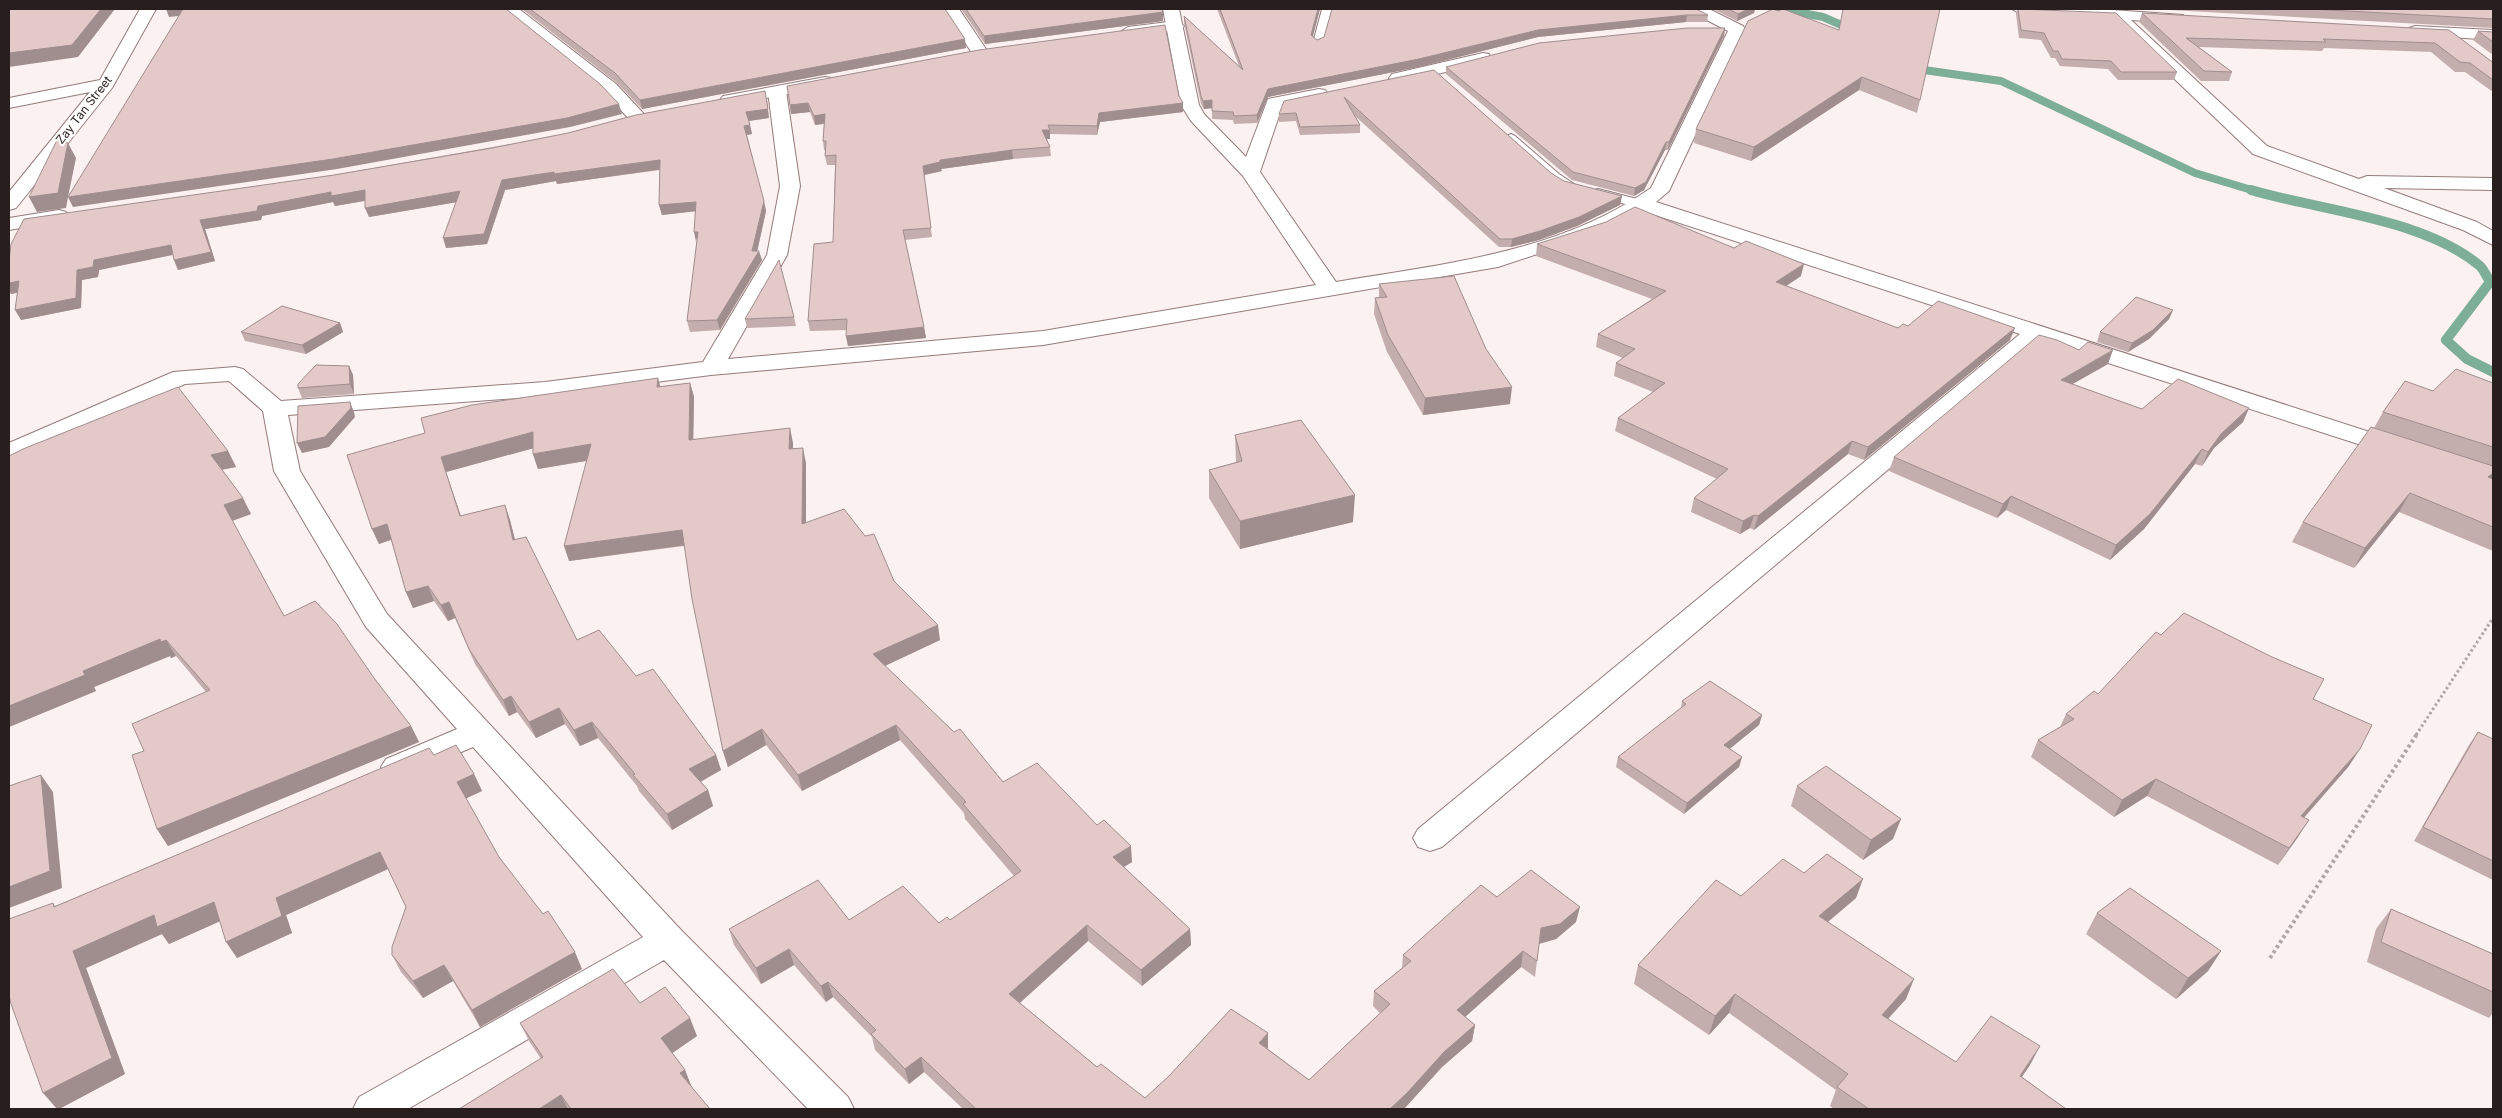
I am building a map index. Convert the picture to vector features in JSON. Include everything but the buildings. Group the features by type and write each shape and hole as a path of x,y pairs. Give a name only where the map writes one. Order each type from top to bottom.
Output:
{"street":[{"name":"Zay Tan Street","path":"9,204 106,84 148,9"},
{"path":"509,9 596,75 637,117"},
{"path":"951,9 980,52"},
{"path":"2020,9 2115,12 2195,19"},
{"path":"2115,12 2260,150 2470,226 2493,239"},
{"path":"1112,34 1174,17 1190,105 1197,117 1250,172 1328,288"},
{"path":"275,409 545,389 711,368 1043,338 1328,288 1498,261 1597,228 1641,204 1659,191 1745,25 1700,19"},
{"path":"2399,30 2493,35"},
{"path":"2448,32 2470,48"},
{"path":"961,56 999,50"},
{"path":"1380,82 1503,53"},
{"path":"712,103 844,78"},
{"path":"9,103 106,84"},
{"path":"711,368 777,255 790,186 776,91"},
{"path":"1250,172 1274,103 1332,91"},
{"path":"618,122 656,113"},
{"path":"2342,181 2493,184"},
{"path":"1641,204 2417,455"},
{"path":"9,224 76,214"},
{"path":"2470,226 2493,227"},
{"path":"1430,838 2038,331"},
{"path":"9,451 181,377 235,374 275,409 287,471 376,620 668,940 834,1109"},
{"path":"370,778 479,732"},
{"path":"373,1109 668,940"}],"lane":[{"path":"1318,43 1326,9"},
{"path":"1434,70 1448,83"},
{"path":"1505,133 1568,185 1641,204"}],"path":[{"path":"2270,958 2493,618"}],"waterway":[{"path":"1781,9 1823,17 1855,31"},
{"path":"1910,68 2001,81 2195,173 2255,191"},
{"path":"2251,190 2255,191"},
{"path":"2255,191 2401,226 2457,250 2480,266 2490,282 2446,340 2467,359 2493,372"}]}
